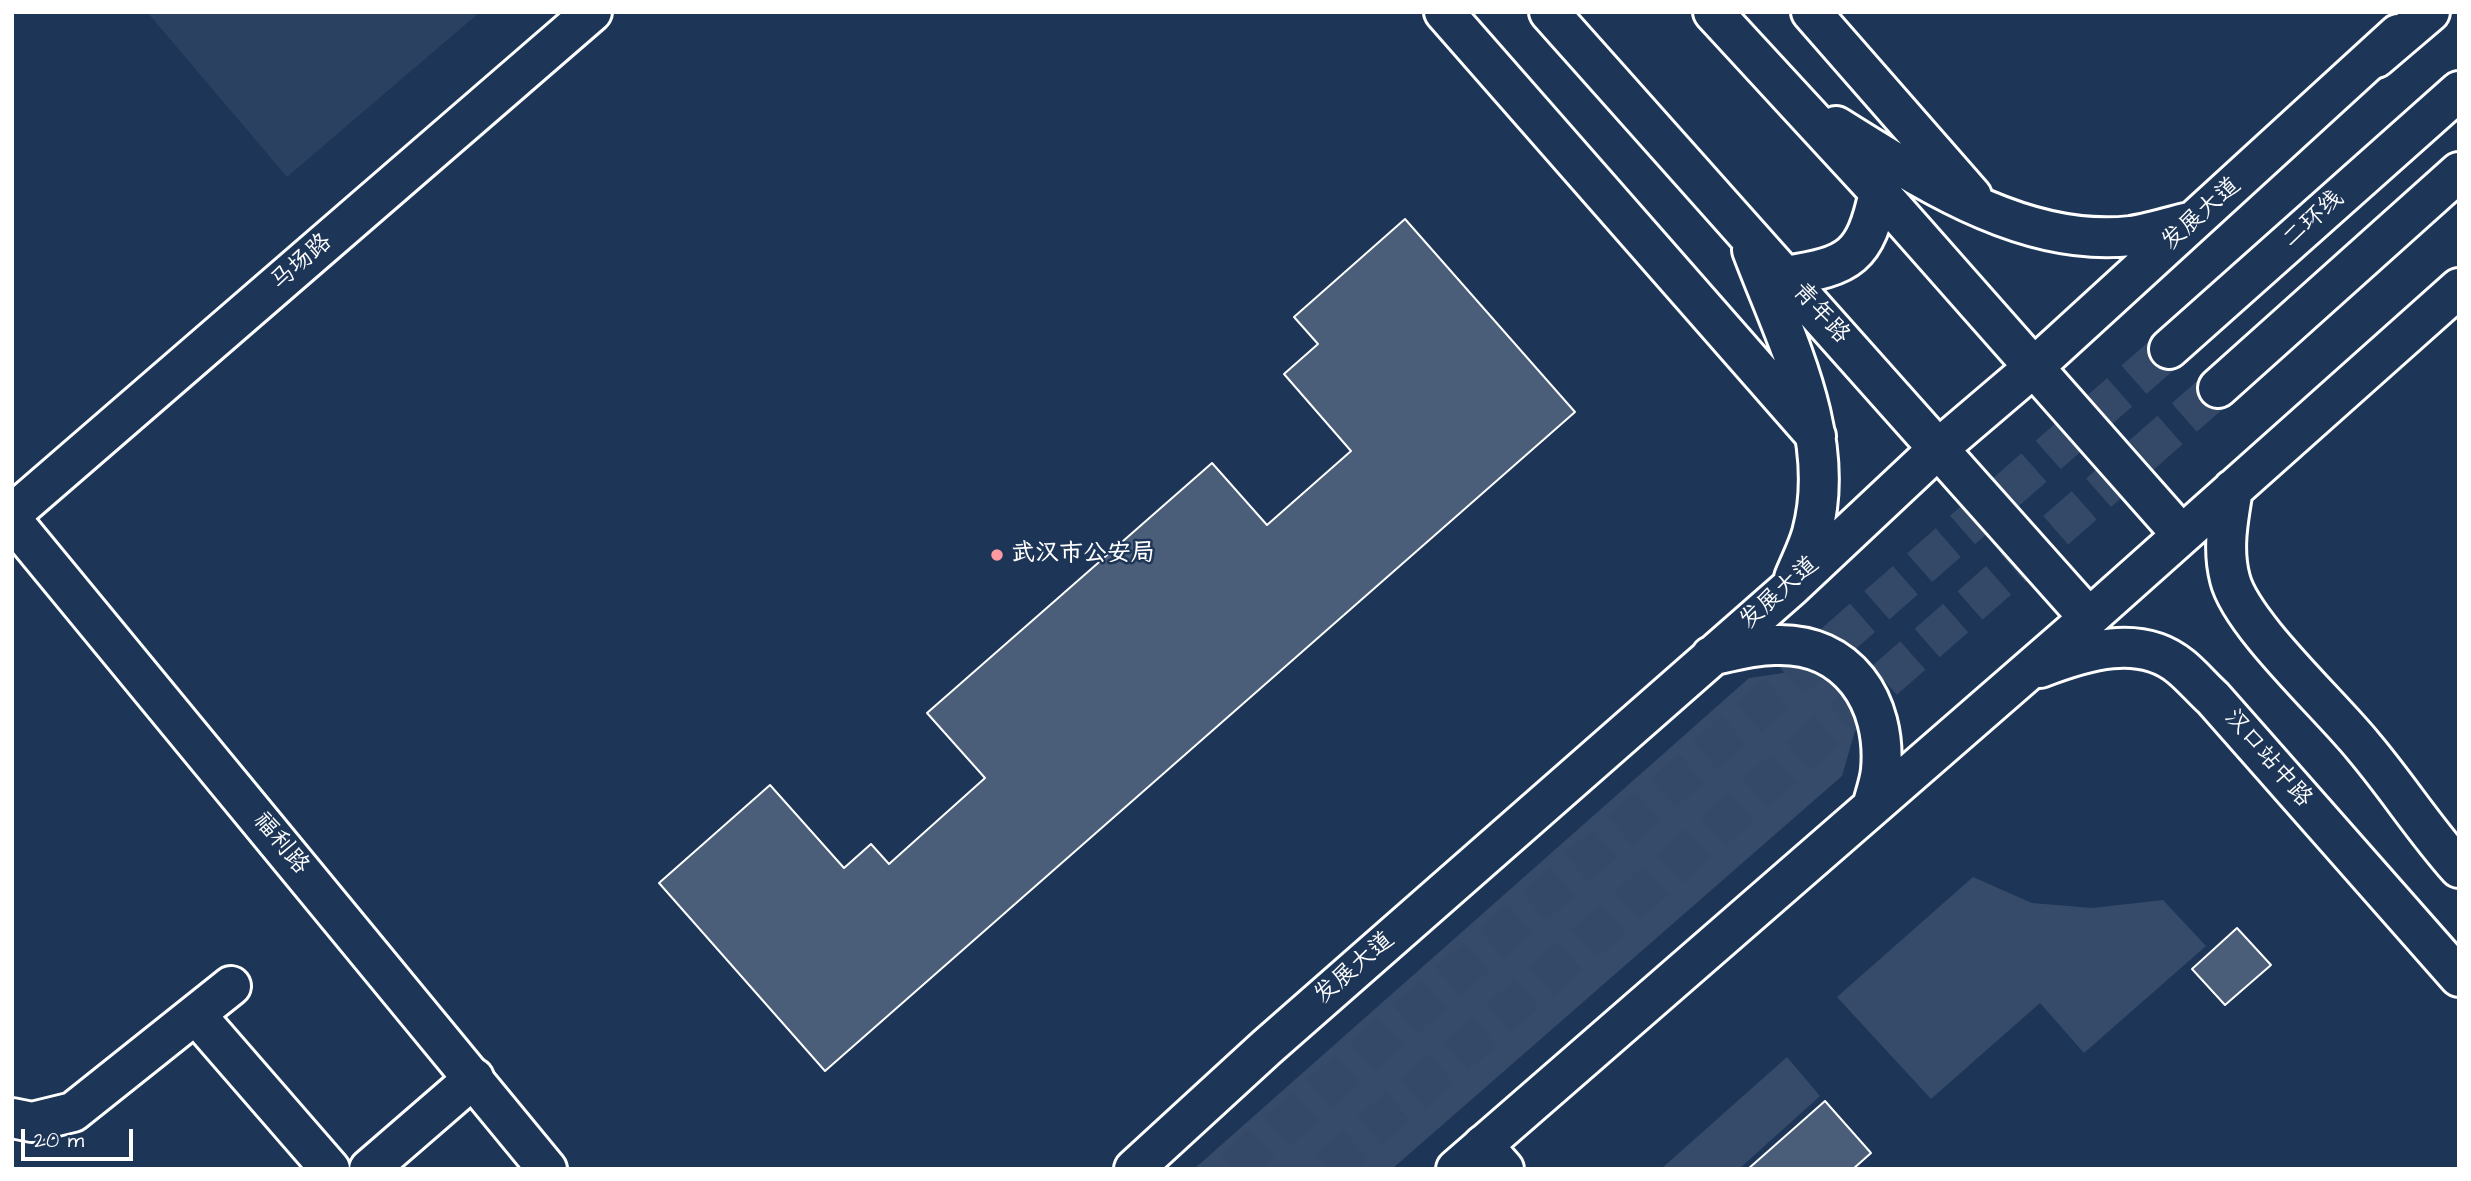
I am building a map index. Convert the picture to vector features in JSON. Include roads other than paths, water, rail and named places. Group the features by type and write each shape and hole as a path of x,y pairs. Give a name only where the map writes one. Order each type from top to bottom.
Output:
{"main road":[{"name":"马场路","path":"12,514 592,12"},
{"path":"1444,12 1816,436"},
{"name":"青年路","path":"1549,12 2089,618"},
{"path":"1713,12 1880,191 2182,535"},
{"path":"1811,12 1980,206"},
{"name":"发展大道","path":"1135,1169 1277,1038 1791,587 1939,447 2034,367 2376,58 2419,12"},
{"path":"2376,58 2430,12"},
{"name":"二环线","path":"2169,349 2459,91"},
{"path":"1790,97 1924,180 1980,206 2041,229 2082,236 2131,236 2195,220"},
{"path":"2218,388 2459,172"},
{"path":"1786,276 1820,270 1845,261 1861,246 1872,228 1880,191"},
{"path":"1746,232 1805,392 1816,436 1818,483 1812,532 1791,587"},
{"path":"1481,1161 1872,807 2089,618 2459,288"},
{"path":"2233,489 2225,542 2230,581 2243,608 2364,746 2427,832 2459,869"},
{"name":"福利路","path":"12,520 547,1169"},
{"path":"1709,657 1743,648 1777,645 1808,648 1833,658 1858,678 1874,707 1880,739 1881,771 1872,807"},
{"name":"汉口站中路","path":"2025,674 2070,656 2113,647 2149,651 2180,665 2213,698 2459,977"},
{"path":"12,1118 32,1122 73,1112 197,1016 231,986"},
{"path":"197,1016 330,1169"},
{"path":"369,1169 474,1078"}],"tunnel":[{"path":"1234,1169 2169,349"},
{"path":"1327,1169 2218,388"}],"place":[{"name":"武汉市公安局","path":"997,555"}]}
